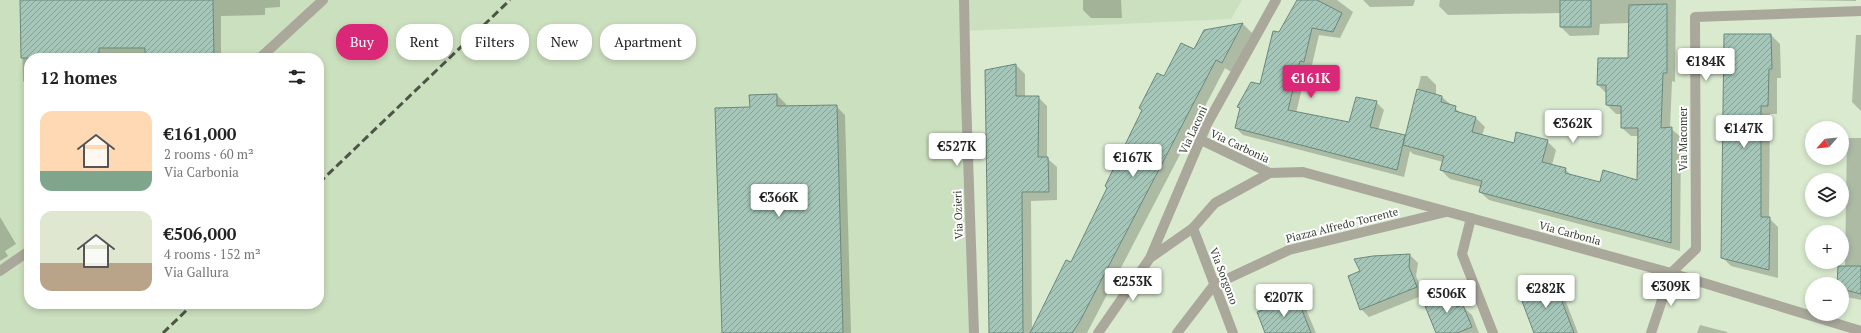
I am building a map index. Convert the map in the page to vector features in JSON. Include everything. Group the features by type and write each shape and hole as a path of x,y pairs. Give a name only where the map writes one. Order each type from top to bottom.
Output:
{"street":[{"path":"265,53 323,0"},
{"name":"Via Ozieri","path":"964,0 974,333"},
{"name":"Via Laconi","path":"1098,333 1150,258 1207,124 1276,0"},
{"name":"Via Macomer","path":"1671,273 1696,249 1695,17 1861,11"},
{"name":"Via Carbonia","path":"1201,140 1270,173"},
{"name":"Via Carbonia","path":"1150,258 1193,228 1215,203 1270,173 1303,172 1671,273 1861,331"},
{"name":"Piazza Alfredo Torrente","path":"1177,333 1214,285 1289,250 1446,212"},
{"path":"1471,218 1462,254 1493,333"},
{"name":"Via Sorgono","path":"1193,228 1233,333"},
{"path":"0,271 24,254"},
{"path":"1651,333 1671,273"}],"shaded area":[{"path":"0,0 1242,0 1231,19 965,31 974,333 0,333"}],"building":[{"path":"20,0 213,0 214,53 145,53 145,48 99,48 99,53 24,53 24,58 21,58"},
{"path":"1297,0 1317,0 1342,13 1333,32 1312,28 1304,62 1300,61 1288,110 1349,122 1356,97 1377,101 1370,127 1405,135 1397,170 1235,128 1240,108 1237,107 1251,82 1260,84 1273,31 1279,32"},
{"path":"1560,0 1591,0 1591,27 1560,27"},
{"path":"1667,4 1667,73 1663,73 1661,128 1672,127 1671,243 1479,192 1482,181 1440,170 1444,156 1403,145 1417,89 1442,96 1441,102 1456,106 1455,111 1476,117 1472,132 1514,143 1516,132 1548,140 1542,162 1566,168 1565,173 1600,182 1603,170 1637,180 1638,128 1621,128 1621,106 1606,105 1606,85 1597,85 1598,58 1628,58 1629,5"},
{"path":"1243,23 1222,63 1216,60 1080,321 1072,333 1030,333 1066,260 1071,262 1107,188 1105,186 1142,110 1139,108 1157,73 1164,76 1181,43 1194,49 1204,30"},
{"path":"1724,34 1771,34 1772,69 1769,69 1768,106 1761,106 1761,217 1770,217 1769,270 1721,258"},
{"path":"1016,64 1016,96 1039,96 1038,157 1048,157 1049,192 1022,192 1023,333 989,333 985,70"},
{"path":"777,94 777,106 837,105 843,333 722,333 715,108 750,107 749,95"},
{"path":"1410,254 1409,267 1417,287 1360,310 1348,276 1360,271 1354,259 1373,256"},
{"path":"1849,266 1861,266 1861,294 1849,291 1849,277 1837,277 1838,269 1849,269"},
{"path":"1554,280 1574,333 1534,333 1519,293 1536,282"},
{"path":"1450,290 1457,307 1463,305 1472,327 1457,333 1436,333 1423,301"},
{"path":"1297,297 1311,333 1265,333 1257,312"}],"railway":[{"path":"324,178 510,0"},
{"path":"163,333 188,309"}]}
